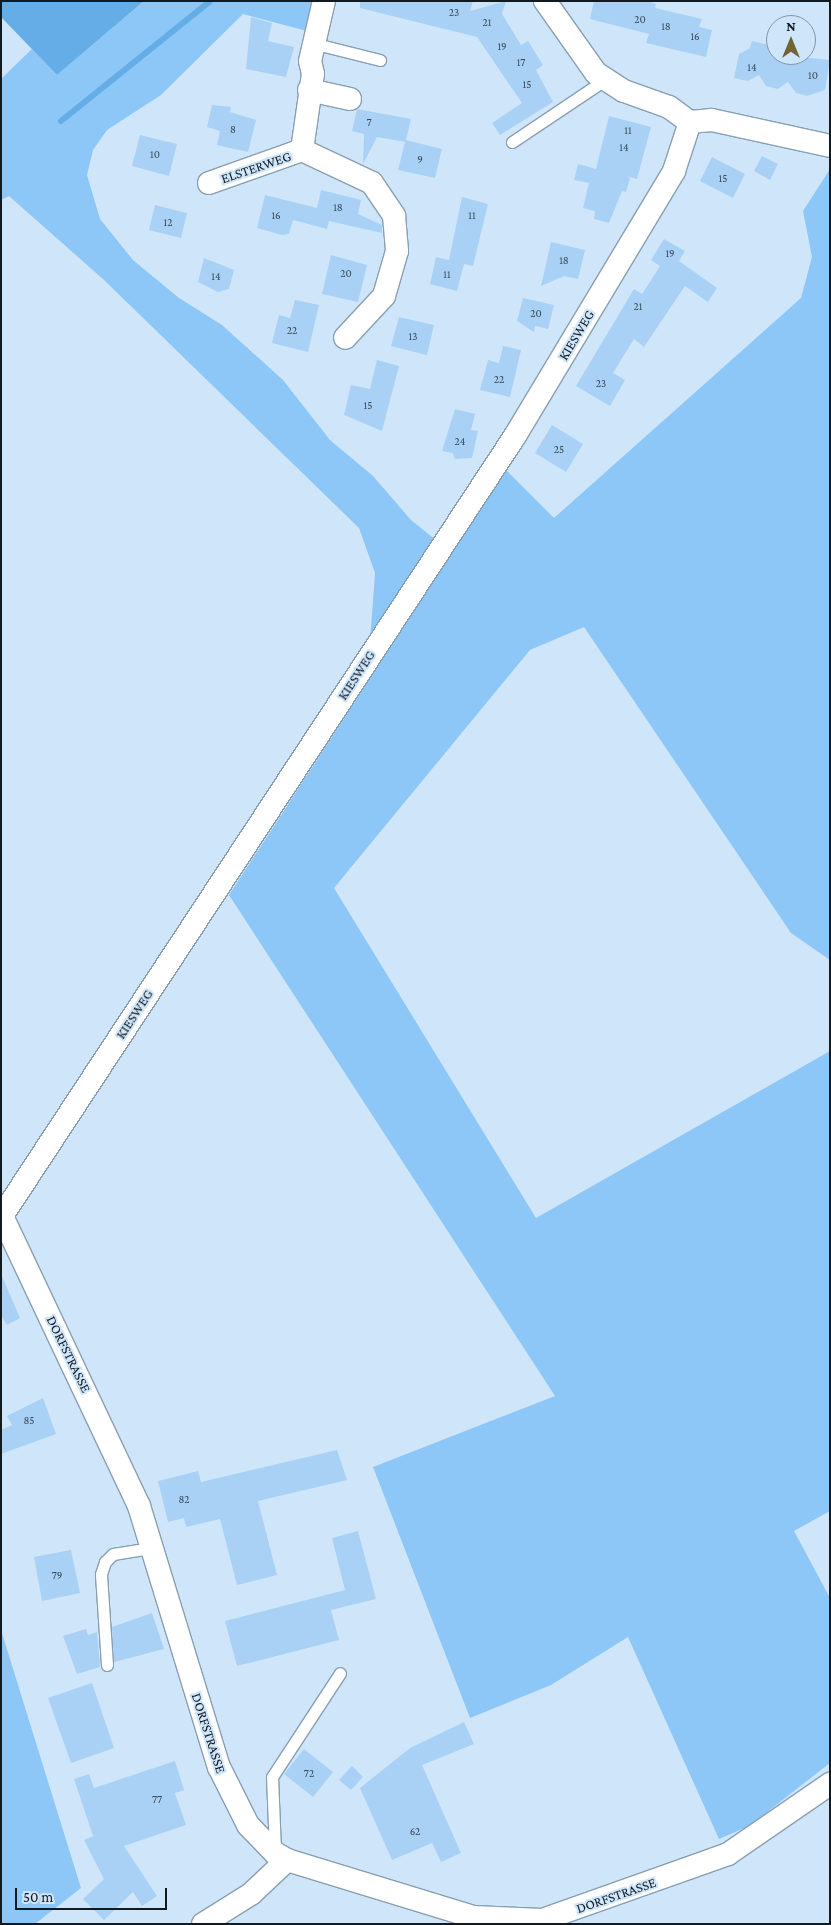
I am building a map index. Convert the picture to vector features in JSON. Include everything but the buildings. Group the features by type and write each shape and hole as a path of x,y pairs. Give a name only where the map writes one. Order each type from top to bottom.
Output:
{"street":[{"name":"ELSTERWEG","path":"302,150 309,90 313,74 310,61 316,44 324,1"},
{"path":"545,1 596,73 669,107 690,122 712,120 830,146"},
{"path":"309,90 350,99"},
{"name":"KIESWEG","path":"1,1216 515,436 674,171 690,122"},
{"name":"ELSTERWEG","path":"209,183 302,150 372,183 394,216 397,251 384,296 345,338"},
{"name":"DORFSTRASSE","path":"1,1216 119,1458 152,1548 219,1767 248,1826 281,1856 473,1921 543,1922 728,1854 830,1784"},
{"path":"202,1924 251,1894 281,1856"}],"lane":[{"path":"316,44 380,60"},
{"path":"512,142 606,79"},
{"path":"107,1665 101,1574 105,1562 113,1554 152,1548"},
{"path":"281,1856 272,1777 340,1674"}],"shaded area":[{"path":"1,1 144,1 57,75 1,17"},
{"path":"144,1 315,1 307,31 243,14 161,95 107,130 93,150 87,175 100,219 133,260 179,298 222,325 283,380 330,440 373,476 411,520 437,541 370,641 375,573 359,528 104,280 9,196 1,200 1,79 32,49 57,75"},
{"path":"830,169 830,960 791,933 584,627 530,650 334,888 536,1218 830,1051 830,1511 794,1531 830,1598 830,1763 749,1826 719,1839 628,1637 551,1685 470,1718 373,1467 555,1396 229,895 506,470 554,518 801,298 812,257 803,211"},
{"path":"1,1630 81,1888 35,1924 1,1924"}],"waterway":[{"path":"61,121 210,1"}]}
